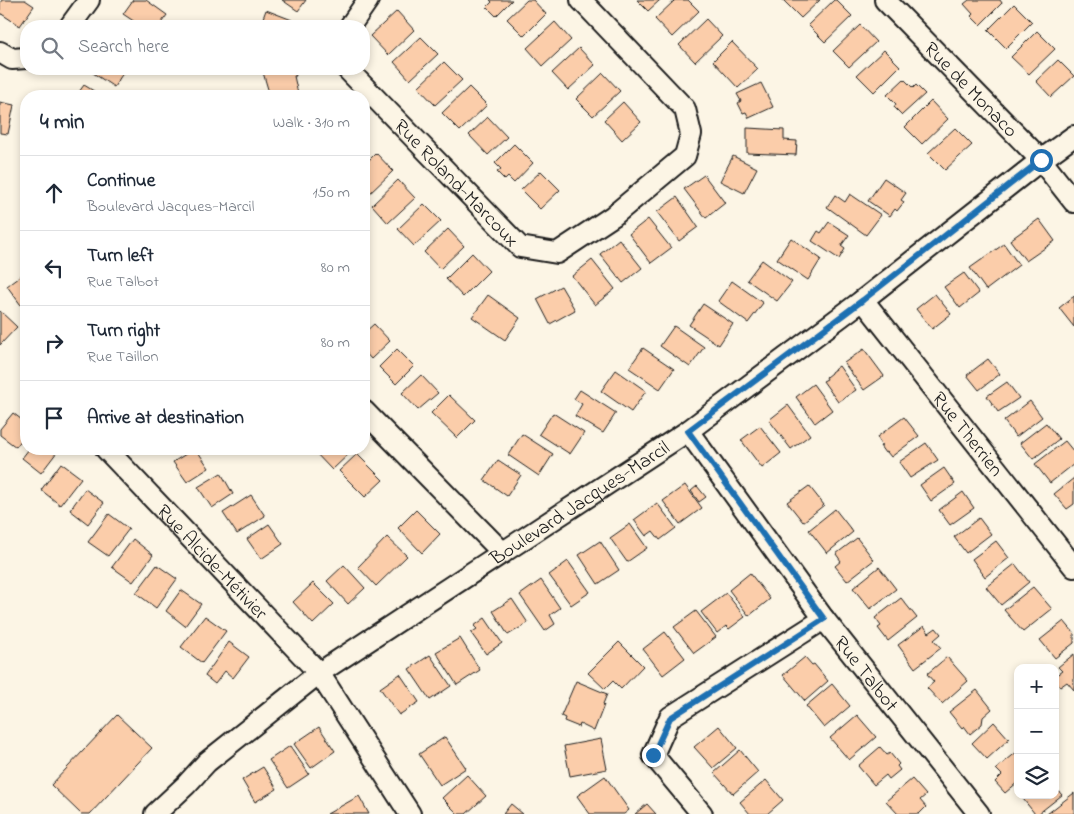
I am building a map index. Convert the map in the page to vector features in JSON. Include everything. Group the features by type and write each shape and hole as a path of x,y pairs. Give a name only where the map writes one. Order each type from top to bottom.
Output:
{"street":[{"path":"74,20 89,0"},
{"path":"354,20 368,0"},
{"name":"Rue Roland-Marcoux","path":"370,93 520,247 557,253 613,216 684,156 691,134 684,109 580,0"},
{"name":"Rue de Monaco","path":"885,0 1041,160 1074,202"},
{"path":"0,52 12,59 20,58"},
{"name":"Rue Roland-Marcoux","path":"353,75 367,90"},
{"name":"Boulevard Jacques-Marcil","path":"155,814 207,762 319,673 688,431 863,300 1074,136"},
{"name":"Rue Therrien","path":"863,300 1074,568"},
{"path":"370,417 504,553"},
{"name":"Rue Talbot","path":"688,431 824,619 979,814"},
{"name":"Rue Alcide-Métivier","path":"112,455 319,673 410,814"},
{"path":"702,814 653,755 670,718 824,619"}],"building":[{"path":"2,0 25,0 34,6 24,20 20,20 20,26 0,13 0,3"},
{"path":"133,0 146,0 167,15 163,20 132,20 123,14"},
{"path":"282,0 306,0 298,11"},
{"path":"490,0 512,0 496,16 487,7 492,2"},
{"path":"527,0 533,0 546,14 524,36 507,19"},
{"path":"637,0 660,0 648,11"},
{"path":"675,0 688,0 699,11 672,37 655,19"},
{"path":"783,0 820,0 801,18"},
{"path":"834,0 852,16 825,42 808,25"},
{"path":"969,0 1000,0 1002,3 980,25 971,16 973,14 964,4"},
{"path":"1014,4 1032,22 1006,48 988,30"},
{"path":"266,10 292,20 262,20"},
{"path":"397,11 414,30 388,55 370,36"},
{"path":"706,19 722,36 695,62 679,45"},
{"path":"555,22 571,40 543,66 527,48"},
{"path":"860,25 876,42 849,67 833,51"},
{"path":"1037,31 1055,49 1029,74 1011,57"},
{"path":"421,37 438,54 410,80 394,62"},
{"path":"732,42 758,69 738,88 713,61"},
{"path":"579,48 595,65 568,90 552,73"},
{"path":"884,50 900,66 874,92 857,75"},
{"path":"1058,60 1074,76 1051,97 1036,81"},
{"path":"444,62 462,80 435,105 418,87"},
{"path":"603,73 620,91 593,116 576,99"},
{"path":"96,75 122,75 114,87"},
{"path":"264,75 296,75 294,76 297,90 268,90"},
{"path":"904,79 913,88 916,85 925,94 902,115 894,107 896,104 887,95"},
{"path":"761,83 773,107 749,118 746,112 743,113 738,103 741,101 737,94"},
{"path":"84,85 92,90 80,90"},
{"path":"469,87 487,105 460,131 442,113"},
{"path":"931,101 948,119 922,144 905,127"},
{"path":"0,102 14,105 8,134 0,133"},
{"path":"623,102 641,122 622,140 604,120"},
{"path":"488,117 507,137 488,155 469,135"},
{"path":"747,128 784,130 784,140 797,141 796,155 747,153"},
{"path":"955,128 972,145 945,170 928,153"},
{"path":"514,144 533,163 514,183 508,177 505,180 497,172 501,169 495,163"},
{"path":"376,153 393,171 370,193 370,159"},
{"path":"733,156 757,168 744,193 720,181"},
{"path":"541,171 560,190 540,209 521,190"},
{"path":"704,175 725,203 706,218 684,189"},
{"path":"884,178 906,193 901,200 904,202 890,216 868,201"},
{"path":"398,180 415,198 388,223 372,205"},
{"path":"850,194 881,215 866,235 827,207 835,195 845,202"},
{"path":"677,197 698,227 679,241 657,212"},
{"path":"424,204 441,221 414,246 398,229"},
{"path":"648,219 671,248 651,263 629,234"},
{"path":"1039,219 1055,241 1026,261 1010,240"},
{"path":"829,222 849,235 841,246 845,249 839,259 812,241 818,231 821,233"},
{"path":"448,229 464,246 440,269 424,252"},
{"path":"791,238 821,259 808,280 777,259"},
{"path":"619,239 642,268 623,283 600,254"},
{"path":"1004,244 1019,265 986,290 970,268"},
{"path":"472,253 489,271 463,297 446,279"},
{"path":"592,260 615,289 595,305 572,276"},
{"path":"762,260 792,282 777,301 747,280"},
{"path":"964,273 979,293 960,308 944,287"},
{"path":"20,276 20,304 7,286"},
{"path":"732,281 763,303 748,323 718,301"},
{"path":"561,286 575,310 550,324 537,299"},
{"path":"935,294 951,314 932,329 916,309"},
{"path":"488,295 520,318 505,340 472,317"},
{"path":"1074,296 1074,327 1059,308"},
{"path":"703,304 733,324 719,345 689,325"},
{"path":"0,311 17,327 0,345"},
{"path":"374,324 390,341 371,359 370,358 370,328"},
{"path":"674,326 704,347 690,367 660,346"},
{"path":"643,348 674,369 660,389 629,368"},
{"path":"397,349 414,366 396,384 379,367"},
{"path":"864,349 884,376 864,390 844,363"},
{"path":"988,359 1000,374 979,390 967,375"},
{"path":"839,366 856,390 838,402 823,381"},
{"path":"616,370 646,391 631,412 601,391"},
{"path":"421,375 438,393 418,410 402,393"},
{"path":"1007,382 1019,398 998,412 987,396"},
{"path":"813,384 832,410 815,423 796,397"},
{"path":"580,390 616,413 603,433 575,416 582,404 574,399"},
{"path":"449,395 475,420 457,438 431,413"},
{"path":"1030,401 1042,417 1016,437 1004,421"},
{"path":"788,405 810,435 791,449 769,420"},
{"path":"13,413 20,418 20,442 16,447 0,435 0,429"},
{"path":"553,413 584,433 570,454 539,434"},
{"path":"904,417 919,436 891,457 880,446 882,445 877,437"},
{"path":"1046,423 1059,439 1033,459 1020,443"},
{"path":"760,426 781,453 762,468 741,440"},
{"path":"522,434 553,454 539,476 508,455"},
{"path":"1065,441 1074,452 1074,464 1050,483 1035,464"},
{"path":"926,443 938,460 910,478 899,462"},
{"path":"24,455 55,455 41,473 22,458"},
{"path":"184,455 200,455 209,468 187,482 173,462"},
{"path":"318,455 348,455 332,470"},
{"path":"358,455 383,480 365,497 339,471"},
{"path":"498,460 521,475 507,496 484,480"},
{"path":"61,463 81,478 60,505 41,490"},
{"path":"944,468 955,484 931,501 920,485"},
{"path":"221,473 233,494 212,508 198,487"},
{"path":"1074,478 1074,504 1067,509 1054,494"},
{"path":"685,485 702,508 680,524 663,501"},
{"path":"697,486 706,497 699,502 691,491"},
{"path":"809,486 824,505 803,522 787,502"},
{"path":"85,489 104,503 88,524 70,510"},
{"path":"963,492 974,508 950,525 939,510"},
{"path":"251,495 265,516 237,534 223,513"},
{"path":"657,503 676,528 660,540 653,531 646,536 634,520"},
{"path":"835,509 853,532 827,553 809,530"},
{"path":"416,510 440,534 422,553 398,528"},
{"path":"109,514 129,529 108,556 88,542"},
{"path":"979,518 991,534 966,553 954,537"},
{"path":"269,524 283,544 261,559 247,539"},
{"path":"630,524 647,548 627,562 610,538"},
{"path":"387,537 407,556 376,586 358,567"},
{"path":"857,538 874,560 847,581 835,566 841,561 836,554"},
{"path":"133,539 153,555 133,582 112,567"},
{"path":"600,541 619,570 598,584 579,555"},
{"path":"996,541 1009,558 985,577 972,559"},
{"path":"568,561 590,592 571,605 549,575"},
{"path":"1015,564 1029,582 1001,605 986,587"},
{"path":"157,565 177,579 156,608 136,593"},
{"path":"344,565 365,588 348,604 327,581"},
{"path":"879,567 896,589 870,609 853,588"},
{"path":"750,573 770,599 749,616 729,590"},
{"path":"541,580 560,608 550,615 555,624 545,631 520,595"},
{"path":"313,583 334,604 313,624 293,602"},
{"path":"1033,587 1052,609 1023,632 1004,610"},
{"path":"181,590 201,604 185,626 166,611"},
{"path":"726,593 745,617 729,629 726,626 717,633 701,612"},
{"path":"901,598 917,618 888,641 878,628 881,626 875,618"},
{"path":"512,599 528,623 508,635 493,611"},
{"path":"696,611 716,637 694,653 674,627"},
{"path":"205,616 226,631 202,663 181,647"},
{"path":"485,618 502,643 486,654 471,633 477,629 474,626"},
{"path":"1064,621 1074,633 1074,643 1055,658 1040,640"},
{"path":"924,626 929,633 936,628 941,634 934,640 941,648 915,668 898,645"},
{"path":"665,632 685,658 663,675 643,649"},
{"path":"460,638 480,670 457,685 436,652"},
{"path":"229,642 249,657 233,678 225,671 215,684 205,676"},
{"path":"619,642 643,666 621,689 613,681 605,689 588,673"},
{"path":"1074,654 1074,690 1067,682 1060,687 1059,686 1059,673 1062,671 1059,666"},
{"path":"430,655 451,686 430,700 409,669"},
{"path":"805,657 812,665 814,664 828,681 805,701 783,675"},
{"path":"947,657 968,681 942,704 927,688 934,682 927,674"},
{"path":"400,674 419,702 399,715 380,688"},
{"path":"576,681 607,694 594,731 580,724 579,727 564,721 565,718 561,716"},
{"path":"832,684 850,706 824,728 806,706"},
{"path":"977,690 992,709 983,717 982,724 970,734 964,726 962,728 949,712"},
{"path":"117,715 152,748 90,814 81,814 51,785"},
{"path":"857,715 876,737 849,760 830,738"},
{"path":"994,722 1009,739 987,759 972,743"},
{"path":"719,726 737,748 713,768 694,747"},
{"path":"319,727 335,751 311,768 294,744"},
{"path":"445,737 466,768 440,785 419,754"},
{"path":"601,739 607,769 570,776 564,746"},
{"path":"290,746 309,774 288,788 269,760"},
{"path":"880,747 887,755 890,753 899,764 897,766 900,770 889,779 886,775 874,785 858,766"},
{"path":"740,750 758,772 733,794 714,773"},
{"path":"1014,754 1014,785 1005,793 995,782 1002,775 996,769"},
{"path":"263,767 277,789 255,802 242,780"},
{"path":"467,775 486,796 466,814 458,814 442,798"},
{"path":"605,776 629,810 624,814 590,814 577,796"},
{"path":"912,779 926,795 920,800 926,807 919,814 898,814 886,801"},
{"path":"766,780 783,800 767,814 750,814 740,802"},
{"path":"1074,793 1074,814 1047,814"},
{"path":"359,796 369,814 327,814"},
{"path":"1023,799 1057,799 1038,814 1035,814"},
{"path":"511,804 523,814 503,814"},
{"path":"647,804 656,814 635,814"}],"route":[{"path":"653,755 670,718 824,619 688,431 863,300 1041,160"}]}
